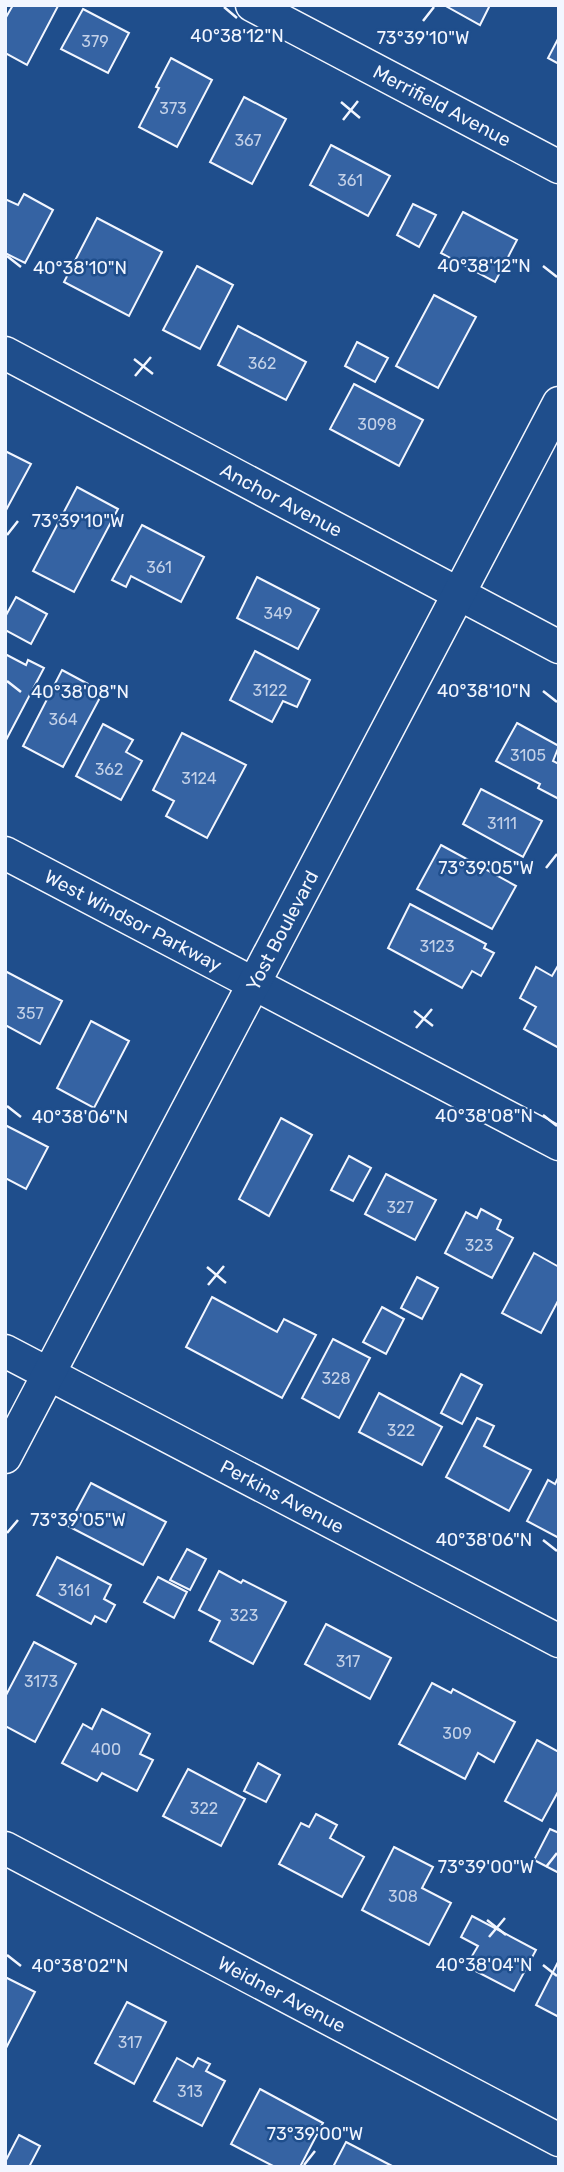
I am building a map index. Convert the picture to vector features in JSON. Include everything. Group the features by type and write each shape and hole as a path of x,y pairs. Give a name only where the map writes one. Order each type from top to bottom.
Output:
{"street":[{"name":"Merrifield Avenue","path":"252,5 559,167"},
{"name":"Anchor Avenue","path":"5,352 559,647"},
{"name":"Yost Boulevard","path":"5,1457 559,403"},
{"name":"West Windsor Parkway","path":"5,853 559,1144"},
{"name":"Perkins Avenue","path":"5,1351 559,1641"},
{"name":"Weidner Avenue","path":"5,1848 559,2140"}],"building":[{"path":"13,5 58,6 27,65 5,53 5,19"},
{"path":"444,5 490,5 480,25"},
{"path":"83,9 129,33 108,73 61,49"},
{"path":"559,37 559,64 548,58"},
{"path":"171,58 212,80 177,147 139,127"},
{"path":"244,97 286,119 252,184 210,162"},
{"path":"331,145 390,176 368,216 310,185"},
{"path":"24,194 53,210 25,263 5,253 5,199 18,205"},
{"path":"413,204 436,215 419,247 397,235"},
{"path":"463,212 517,240 495,282 441,253"},
{"path":"97,218 162,252 129,316 64,282"},
{"path":"197,266 233,285 200,349 163,330"},
{"path":"434,295 476,317 438,388 396,366"},
{"path":"238,326 306,362 286,400 218,365"},
{"path":"357,342 388,358 375,382 345,366"},
{"path":"354,384 423,420 399,466 330,429"},
{"path":"5,451 31,464 5,512"},
{"path":"77,487 118,509 74,592 33,571"},
{"path":"142,525 204,557 181,602 131,576 126,587 112,580"},
{"path":"257,577 319,609 298,649 237,618"},
{"path":"16,597 47,614 31,644 5,630 5,617"},
{"path":"255,651 310,680 297,707 283,701 272,722 230,700"},
{"path":"5,654 26,665 28,660 44,668 5,742"},
{"path":"62,670 103,692 63,767 23,746"},
{"path":"517,723 559,746 553,761 559,764 559,799 538,788 540,784 496,761"},
{"path":"103,724 133,740 126,752 142,761 121,800 76,776"},
{"path":"182,733 246,765 207,838 166,816 174,801 153,790"},
{"path":"481,789 542,821 523,857 463,824"},
{"path":"441,845 516,886 492,929 417,889"},
{"path":"410,904 486,944 484,948 494,953 481,976 472,971 462,988 388,948"},
{"path":"559,964 559,1048 524,1029 536,1007 520,998 536,967 552,976"},
{"path":"5,971 62,1001 40,1044 5,1025"},
{"path":"91,1021 129,1041 94,1108 57,1088"},
{"path":"281,1118 312,1135 269,1216 239,1199"},
{"path":"5,1125 48,1147 26,1189 5,1178"},
{"path":"349,1156 371,1168 353,1201 331,1190"},
{"path":"386,1174 436,1200 415,1240 365,1214"},
{"path":"481,1209 501,1220 497,1229 513,1238 492,1278 445,1253 466,1212 477,1218"},
{"path":"534,1253 559,1267 559,1299 541,1333 502,1313"},
{"path":"417,1277 438,1288 422,1319 401,1308"},
{"path":"212,1297 277,1332 284,1319 316,1335 282,1398 186,1347"},
{"path":"382,1307 404,1319 386,1354 363,1342"},
{"path":"333,1339 370,1358 339,1418 302,1398"},
{"path":"461,1374 482,1385 462,1424 441,1413"},
{"path":"379,1393 442,1427 422,1465 359,1432"},
{"path":"477,1418 494,1426 484,1446 531,1470 509,1511 446,1477"},
{"path":"559,1476 559,1538 527,1521 548,1480 555,1484"},
{"path":"91,1483 166,1522 143,1565 68,1526"},
{"path":"187,1549 206,1559 190,1590 170,1580"},
{"path":"57,1557 111,1585 104,1599 115,1605 106,1622 95,1616 91,1624 37,1595"},
{"path":"219,1571 286,1602 253,1664 210,1641 220,1621 199,1610"},
{"path":"158,1577 187,1592 174,1618 144,1602"},
{"path":"326,1624 391,1658 370,1699 305,1664"},
{"path":"34,1642 76,1664 35,1742 5,1726 5,1697"},
{"path":"432,1683 451,1693 453,1689 515,1722 494,1762 478,1753 465,1779 399,1744"},
{"path":"102,1709 150,1734 140,1754 153,1760 137,1791 102,1773 97,1781 62,1763 83,1724 92,1729"},
{"path":"537,1740 559,1752 559,1790 542,1821 505,1801"},
{"path":"258,1763 280,1775 266,1802 244,1791"},
{"path":"188,1769 245,1799 221,1846 163,1816"},
{"path":"316,1814 337,1825 330,1838 364,1857 342,1897 279,1864 301,1823 309,1827"},
{"path":"550,1829 559,1833 559,1873 534,1860"},
{"path":"394,1847 433,1867 422,1888 451,1903 429,1945 362,1910"},
{"path":"472,1916 536,1950 514,1991 466,1966 478,1946 461,1937"},
{"path":"559,1962 559,2017 536,2005"},
{"path":"5,1977 35,1992 5,2050"},
{"path":"127,2002 166,2022 134,2084 95,2063"},
{"path":"177,2058 193,2067 198,2058 210,2064 206,2071 225,2081 202,2126 154,2101"},
{"path":"260,2089 323,2123 300,2167 275,2167 231,2144"},
{"path":"19,2135 40,2146 29,2167 5,2167 5,2162"},
{"path":"346,2142 394,2167 333,2167"}]}
